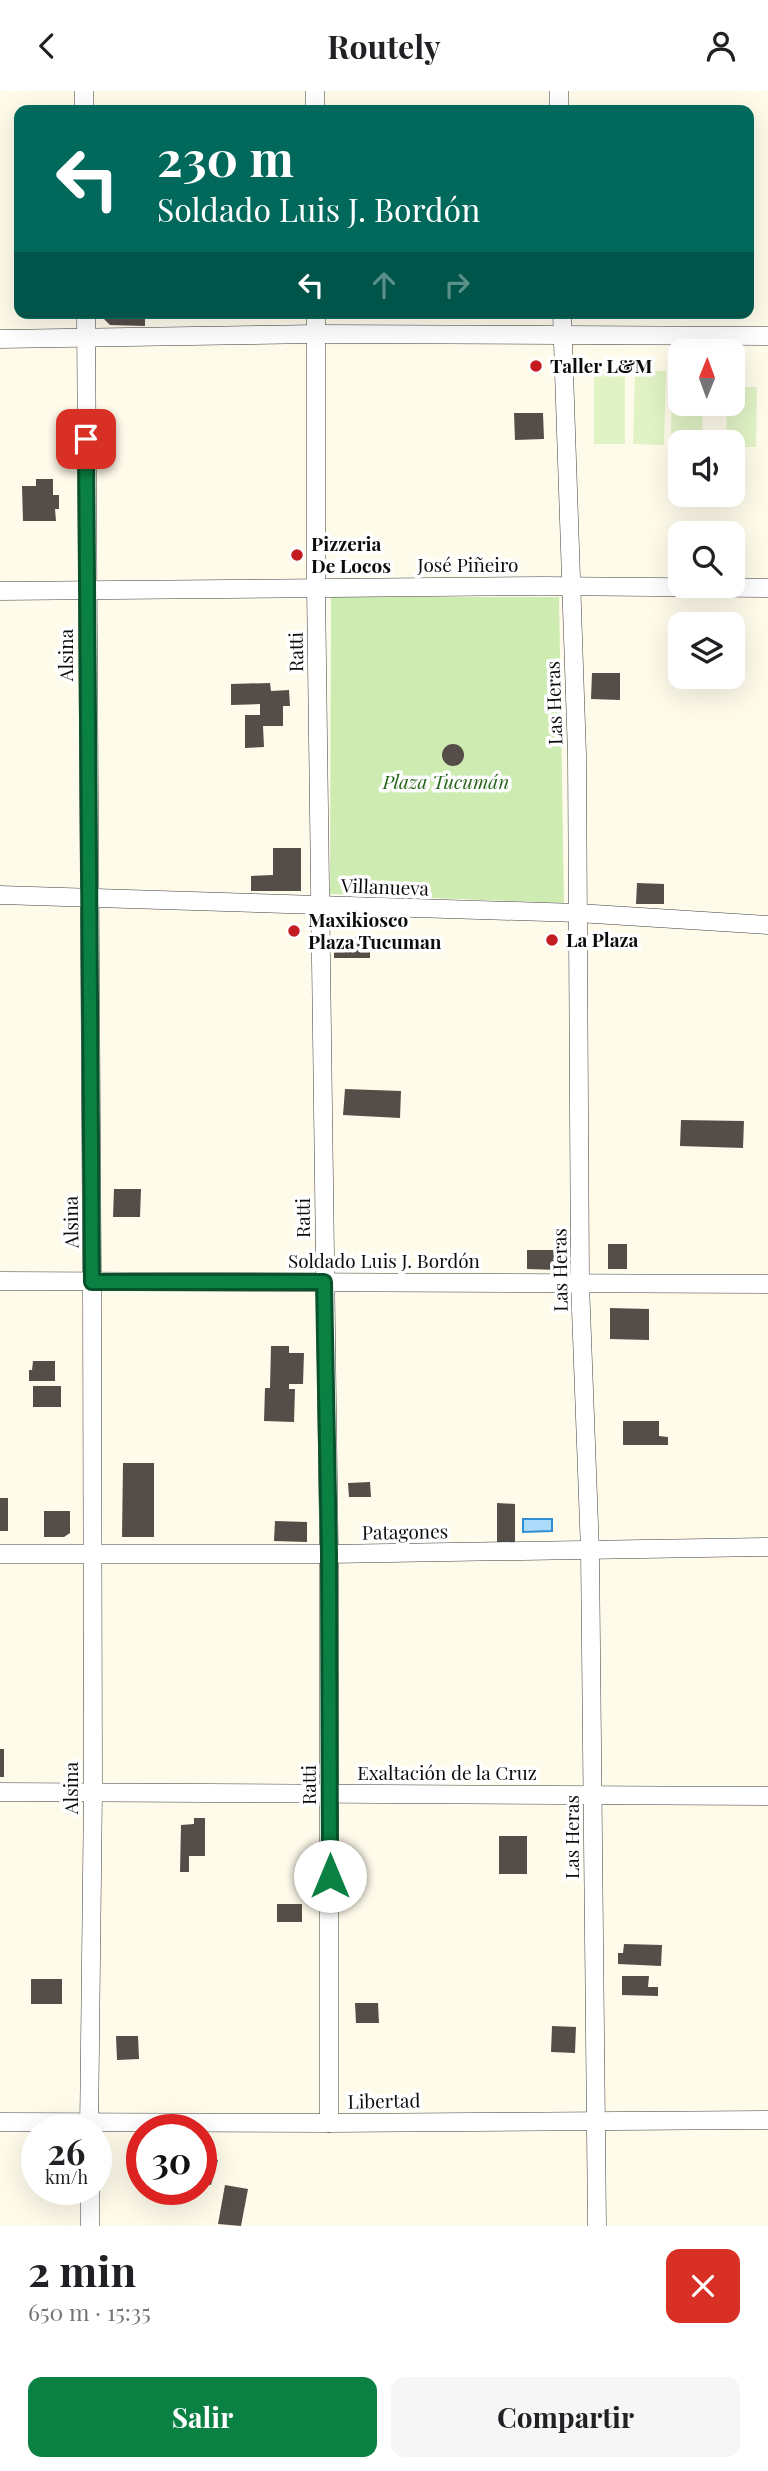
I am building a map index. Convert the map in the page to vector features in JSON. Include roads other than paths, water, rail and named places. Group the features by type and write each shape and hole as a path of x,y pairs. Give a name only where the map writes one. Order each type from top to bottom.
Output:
{"street":[{"name":"Alsina","path":"86,319 93,1791 89,2114"},
{"name":"Ratti","path":"316,319 316,588 329,1554 329,2123"},
{"name":"Las Heras","path":"562,319 577,755 580,1283 590,1552 597,2226"},
{"path":"0,338 316,334 768,336"},
{"name":"José Piñeiro","path":"0,591 571,586 768,588"},
{"name":"Villanueva","path":"0,895 578,913 768,925"},
{"name":"Soldado Luis J. Bordón","path":"0,1282 768,1284"},
{"name":"Patagones","path":"0,1554 590,1552 768,1547"},
{"name":"Exaltación de la Cruz","path":"0,1792 768,1796"},
{"name":"Libertad","path":"112,2126 768,2120"},
{"name":"Libertad","path":"0,2122 21,2123"},
{"path":"90,2205 90,2226"}],"water":[{"path":"523,1519 552,1519 552,1531 523,1532"}],"place":[{"name":"Taller L&M","path":"536,366"},
{"name":"Pizzeria De Locos","path":"297,555"},
{"name":"Maxikiosco Plaza Tucuman","path":"294,931"},
{"name":"La Plaza","path":"552,940"}],"park label":[{"name":"Plaza Tucumán","path":"446,782"}]}
